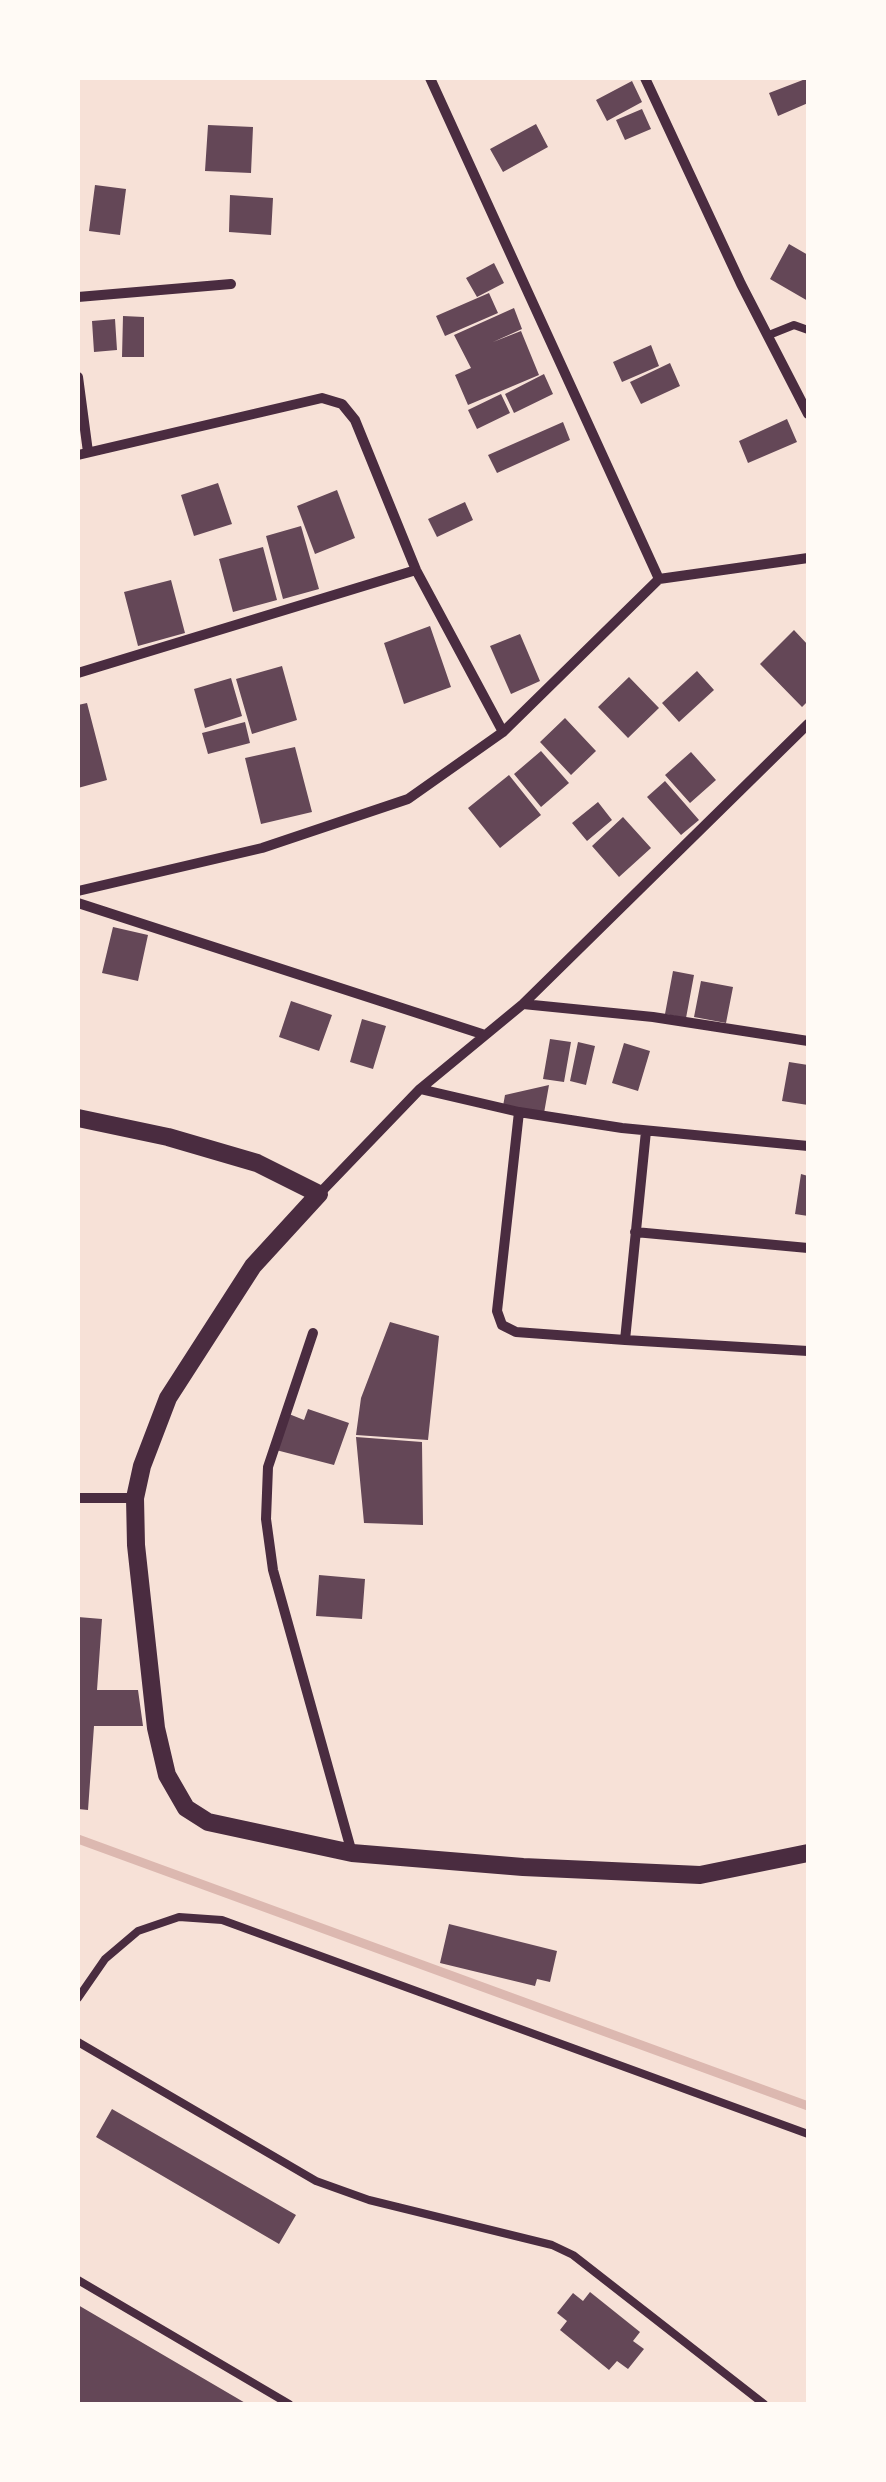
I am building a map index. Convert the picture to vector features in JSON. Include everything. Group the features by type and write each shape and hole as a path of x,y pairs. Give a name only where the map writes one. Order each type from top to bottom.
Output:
{"street":[{"path":"430,78 659,579"},
{"path":"645,78 808,414"},
{"path":"78,297 231,284"},
{"path":"78,377 83,453 322,398 342,404 356,420 416,570 502,732"},
{"path":"78,891 262,848 408,799 502,732 659,579 808,558"},
{"path":"78,673 416,570"},
{"path":"808,724 523,1004 420,1088 253,1266 168,1398 148,1446 135,1498 138,1581 156,1728 176,1795 186,1808 208,1822 352,1853 598,1872 700,1875 808,1853"},
{"path":"78,903 482,1034"},
{"path":"523,1004 653,1017 808,1041"},
{"path":"420,1088 520,1112 646,1130 808,1146"},
{"path":"520,1112 497,1312 502,1325 516,1332 808,1351"},
{"path":"78,1118 168,1137 257,1163 320,1194"},
{"path":"625,1340 646,1130"},
{"path":"635,1232 808,1248"},
{"path":"313,1333 268,1467 266,1519 273,1570 352,1853"},
{"path":"78,1498 135,1498"}],"lane":[{"path":"769,335 794,325 808,330"},
{"path":"78,1998 104,1958 138,1930 179,1917 222,1920 808,2134"},
{"path":"78,2042 316,2181 369,2200 562,2249 764,2404"},
{"path":"78,2280 289,2404"}],"building":[{"path":"808,78 808,103 778,116 769,93"},
{"path":"632,81 642,102 607,121 596,100"},
{"path":"642,109 651,129 625,140 616,120"},
{"path":"536,124 548,147 503,172 490,149"},
{"path":"208,125 253,127 251,173 205,171"},
{"path":"95,185 126,189 120,235 89,231"},
{"path":"230,195 273,198 271,235 229,232"},
{"path":"789,244 808,255 808,301 770,279"},
{"path":"494,263 504,283 477,297 466,278"},
{"path":"489,293 498,313 445,336 436,316"},
{"path":"514,308 522,329 493,342 521,331 539,375 468,405 455,375 471,368 454,335"},
{"path":"123,316 144,317 144,357 122,357"},
{"path":"115,319 117,350 94,352 92,321"},
{"path":"651,345 659,366 622,382 613,362"},
{"path":"670,363 680,386 641,404 630,382"},
{"path":"544,374 553,394 514,413 505,394"},
{"path":"501,394 510,413 477,429 468,410"},
{"path":"787,419 797,442 748,463 739,441"},
{"path":"563,422 570,440 497,473 488,455"},
{"path":"218,483 232,524 194,536 181,495"},
{"path":"337,490 355,538 315,554 297,506"},
{"path":"465,502 473,520 437,537 428,519"},
{"path":"301,526 319,589 283,599 266,536"},
{"path":"263,547 277,600 233,612 219,559"},
{"path":"171,580 185,633 138,646 124,592"},
{"path":"430,626 451,687 404,704 384,643"},
{"path":"794,630 808,645 808,701 802,707 760,664"},
{"path":"520,634 540,681 511,694 490,646"},
{"path":"282,666 297,720 252,734 236,679"},
{"path":"697,671 714,690 679,722 662,703"},
{"path":"629,677 659,708 628,738 598,707"},
{"path":"231,678 242,716 205,728 194,689"},
{"path":"87,703 107,780 78,788 78,705"},
{"path":"565,718 596,751 571,775 540,742"},
{"path":"245,722 250,743 208,754 202,733"},
{"path":"295,747 312,812 261,824 245,758"},
{"path":"541,751 569,783 541,807 514,774"},
{"path":"691,752 716,780 690,803 665,775"},
{"path":"509,775 541,815 500,848 468,808"},
{"path":"665,781 699,820 681,835 647,797"},
{"path":"598,802 612,820 587,841 572,823"},
{"path":"623,817 651,848 619,877 592,846"},
{"path":"113,927 148,935 138,981 102,973"},
{"path":"673,971 694,975 686,1018 665,1014"},
{"path":"701,981 733,987 726,1023 694,1017"},
{"path":"291,1001 332,1015 319,1051 279,1037"},
{"path":"362,1019 386,1026 373,1069 350,1062"},
{"path":"550,1039 571,1042 564,1082 543,1079"},
{"path":"578,1042 595,1046 586,1085 570,1081"},
{"path":"624,1043 650,1051 638,1091 612,1083"},
{"path":"789,1062 808,1065 808,1105 782,1101"},
{"path":"549,1085 544,1113 503,1106 505,1095"},
{"path":"801,1174 808,1176 808,1216 795,1214"},
{"path":"390,1322 439,1336 428,1440 356,1435 361,1398"},
{"path":"308,1409 349,1423 334,1465 276,1450 289,1414 304,1420"},
{"path":"356,1437 422,1442 423,1525 364,1523"},
{"path":"319,1575 365,1579 362,1619 316,1616"},
{"path":"78,1617 102,1619 97,1690 138,1690 143,1726 94,1726 88,1810 78,1809"},
{"path":"449,1924 557,1951 550,1982 537,1979 535,1986 440,1963"},
{"path":"112,2109 296,2215 279,2244 96,2137"},
{"path":"590,2292 640,2332 633,2341 644,2349 628,2369 617,2361 609,2370 560,2330 567,2321 557,2313 573,2293 583,2301"},
{"path":"78,2305 247,2404 78,2404"}],"waterway":[{"path":"78,1839 808,2106"}]}
